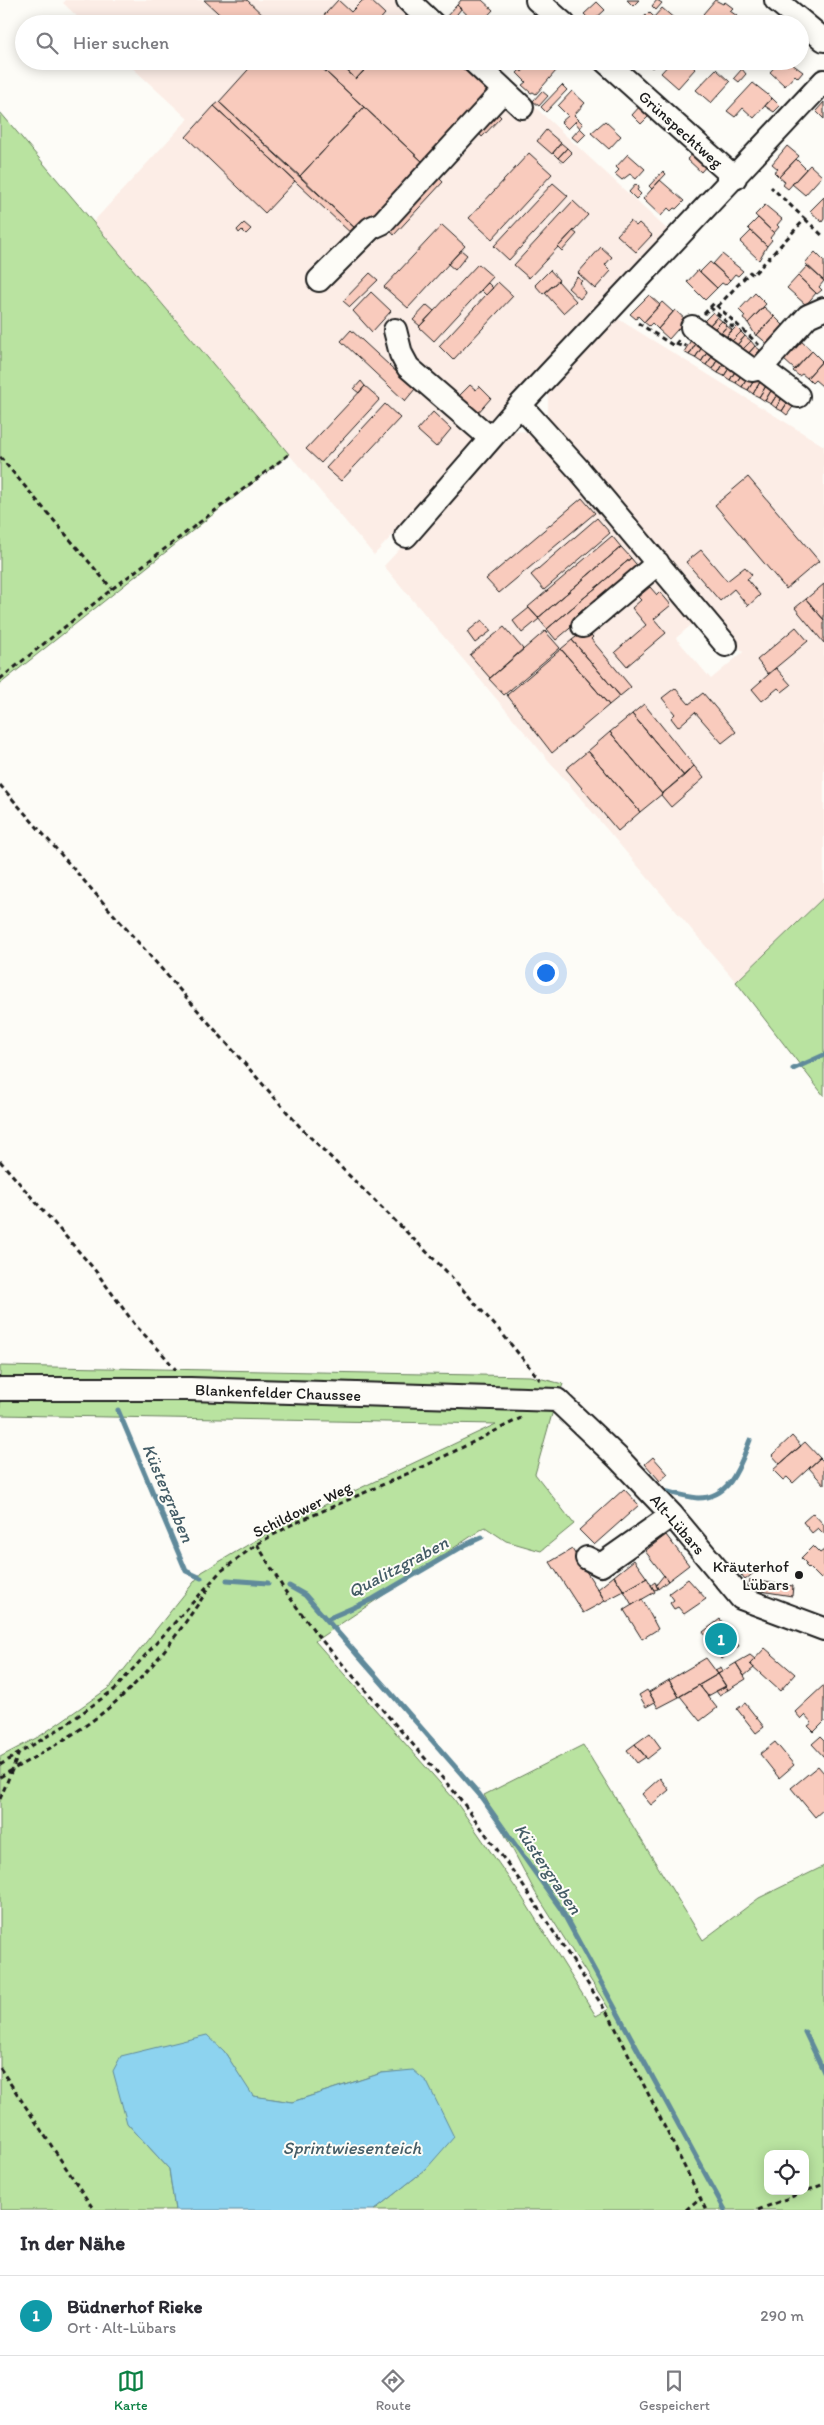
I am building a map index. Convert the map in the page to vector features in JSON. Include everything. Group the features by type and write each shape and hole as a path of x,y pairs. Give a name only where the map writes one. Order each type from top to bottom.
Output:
{"street":[{"path":"408,0 424,15"},
{"path":"537,0 554,15"},
{"path":"776,0 794,15"},
{"path":"809,28 824,40"},
{"path":"483,70 522,107"},
{"name":"Grünspechtweg","path":"615,70 735,178"},
{"path":"406,536 520,405 824,81"},
{"path":"319,280 371,228 382,223 504,90"},
{"path":"688,337 752,370 761,368 808,316 824,309"},
{"path":"395,330 401,354 408,367 490,438"},
{"path":"761,368 798,396"},
{"path":"520,405 580,471 726,645"},
{"path":"583,626 658,563"},
{"name":"Blankenfelder Chaussee","path":"0,1388 190,1389 557,1400"},
{"name":"Alt-Lübars","path":"557,1400 618,1458 672,1515 741,1598 820,1624"},
{"path":"587,1558 601,1565 672,1515"}],"path":[{"path":"771,188 824,237"},
{"path":"731,318 718,306 750,272 753,275 805,220"},
{"path":"710,307 732,327 736,323"},
{"path":"676,344 688,337"},
{"path":"0,679 112,589 288,454"},
{"path":"0,458 112,589"},
{"path":"0,785 302,1129 446,1271 500,1331 557,1400"},
{"path":"0,1161 94,1269 136,1326 161,1352 190,1389"},
{"name":"Schildower Weg","path":"0,1765 64,1726 115,1689 220,1572 257,1544 291,1525 427,1465 522,1418"},
{"path":"257,1544 286,1592 318,1636 458,1796 520,1881 611,2019 706,2210"},
{"path":"0,1777 76,1732 112,1706 178,1633 220,1572"},
{"path":"0,1799 18,1753"},
{"path":"0,2068 94,2210"},
{"path":"758,2210 824,2184"},
{"path":"686,2210 700,2198"}],"shaded area":[{"path":"66,0 404,0 420,15 76,15 63,3"},
{"path":"135,70 484,70 523,96 672,234 374,555 93,222 188,119"},
{"path":"615,317 824,446 824,897 736,982 384,566 509,431 538,432 697,620 676,638 711,679 743,652 548,421 548,389"}],"green space":[{"path":"0,112 289,454 0,684"},
{"path":"824,897 824,1096 736,982"},
{"path":"0,1366 530,1376 563,1384 552,1414 535,1474 574,1524 541,1551 506,1541 485,1527 315,1641 454,1799 522,1897 596,2016 609,2009 535,1892 484,1795 583,1745 703,1940 759,1898 824,1866 824,2210 374,2210 426,2169 413,2071 382,2073 292,2102 252,2096 224,2051 127,2123 169,2169 175,2210 0,2210 0,1757 40,1736 110,1687 202,1572 278,1527 496,1424 0,1415"}],"water":[{"name":"Sprintwiesenteich","path":"207,2035 224,2051 253,2096 292,2102 382,2073 413,2070 427,2082 454,2137 426,2169 374,2210 175,2210 169,2169 127,2123 113,2071 121,2056"}],"building":[{"path":"204,0 247,0 263,15 220,15"},
{"path":"338,0 351,12 363,0 370,0 385,14 384,15 324,15"},
{"path":"461,0 482,0 493,10 488,15 468,15 457,5"},
{"path":"627,0 639,0 633,6"},
{"path":"657,0 662,3 656,10 652,6"},
{"path":"715,0 723,4 725,2 733,8 730,11 736,15 704,15"},
{"path":"597,2 605,10 600,15 584,14"},
{"path":"457,5 461,9 456,15 448,15"},
{"path":"662,8 670,15 656,15"},
{"path":"248,70 324,70 364,107 300,176 219,102"},
{"path":"328,70 346,70 356,79 365,70 473,70 492,87 423,162 326,72"},
{"path":"346,70 364,70 356,79"},
{"path":"520,70 522,72 524,70 556,71 536,94 531,93 522,85 526,82 517,73"},
{"path":"664,70 694,70 678,88 661,73"},
{"path":"715,70 730,82 711,103 696,90"},
{"path":"741,70 746,74 739,82 734,78"},
{"path":"772,70 800,70 803,72 798,78 795,75 785,86 770,72"},
{"path":"753,83 772,98 754,118 743,108 735,117 727,111"},
{"path":"562,85 567,90 546,112 541,107"},
{"path":"542,91 548,96 539,106 533,101"},
{"path":"572,91 585,103 574,115 578,119 568,129 561,122 568,116 558,106"},
{"path":"772,98 780,106 774,112 765,106"},
{"path":"219,102 358,231 354,236 214,106"},
{"path":"824,102 824,119 816,111"},
{"path":"641,105 651,114 641,124 632,115"},
{"path":"214,106 295,181 265,213 186,137"},
{"path":"364,107 423,162 358,231 300,176"},
{"path":"496,112 501,117 482,137 477,131"},
{"path":"578,119 583,124 580,128 575,122"},
{"path":"605,121 621,136 609,149 591,133"},
{"path":"580,128 586,134 578,142 572,137"},
{"path":"546,130 561,143 552,154 537,141"},
{"path":"561,143 567,148 558,158 553,153"},
{"path":"787,146 799,156 779,177 774,172 778,169 772,164"},
{"path":"567,148 572,153 563,162 558,158"},
{"path":"695,152 708,164 701,172 687,159"},
{"path":"529,153 552,174 492,239 469,218"},
{"path":"628,154 645,169 636,179 630,174 622,180 615,174 619,170 616,167"},
{"path":"796,159 806,169 788,189 783,185 785,182 779,177"},
{"path":"810,165 822,176 805,195 792,184"},
{"path":"663,171 666,174 652,189 649,186"},
{"path":"436,175 443,182 394,235 387,227"},
{"path":"660,180 684,201 676,209 674,208 671,211 668,208 661,216 643,199"},
{"path":"553,183 568,196 509,260 494,246"},
{"path":"636,184 639,187 637,190 641,194 636,199 629,192"},
{"path":"824,197 824,219 822,222 810,211"},
{"path":"573,201 588,215 529,278 514,265"},
{"path":"765,205 782,219 774,233 755,215"},
{"path":"758,218 774,233 770,238 772,240 767,246 748,228"},
{"path":"630,221 636,226 639,223 652,235 636,252 617,235"},
{"path":"244,223 251,229 246,234 242,230 239,233 237,230"},
{"path":"442,225 465,246 408,308 384,287"},
{"path":"573,231 577,234 562,251 558,247"},
{"path":"751,231 767,246 759,260 740,242"},
{"path":"601,247 612,257 605,265 611,271 595,289 578,273"},
{"path":"461,250 467,255 455,270 448,264"},
{"path":"815,252 824,261 824,281 805,263"},
{"path":"722,254 743,271 738,276 735,274 730,280 713,264"},
{"path":"710,262 730,280 725,285 722,283 717,288 700,272"},
{"path":"478,264 493,277 434,341 419,327"},
{"path":"807,266 824,281 819,287 822,290 817,294 798,276"},
{"path":"550,270 559,280 543,294 535,285"},
{"path":"698,270 717,288 705,300 687,282"},
{"path":"370,273 378,280 350,307 343,301"},
{"path":"798,276 816,293 806,305 787,288"},
{"path":"577,277 582,281 580,283 585,293 580,299 568,288"},
{"path":"558,281 576,301 563,313 545,293"},
{"path":"498,282 513,296 453,360 439,346"},
{"path":"488,283 493,288 486,295 481,290"},
{"path":"371,292 391,311 372,332 353,311"},
{"path":"755,293 766,304 748,323 743,319 745,316 739,310"},
{"path":"649,295 660,305 644,322 638,316 636,319 630,314"},
{"path":"662,302 673,312 658,329 652,323 649,326 644,322"},
{"path":"427,305 434,311 420,326 413,320"},
{"path":"764,307 774,316 756,336 748,323"},
{"path":"675,310 686,320 669,339 658,329"},
{"path":"713,312 717,317 709,326 704,321"},
{"path":"774,316 785,327 769,345 757,335"},
{"path":"717,317 722,321 713,330 709,326"},
{"path":"722,321 727,326 719,335 713,330"},
{"path":"727,326 732,330 723,340 719,335"},
{"path":"736,327 741,332 732,341 727,336"},
{"path":"351,330 415,389 405,401 341,341"},
{"path":"741,332 745,336 737,345 732,341"},
{"path":"745,336 751,341 742,350 737,345"},
{"path":"691,340 696,343 689,355 684,352"},
{"path":"751,341 755,346 747,355 742,350"},
{"path":"801,341 812,351 795,370 783,359"},
{"path":"696,343 702,347 695,358 689,355"},
{"path":"755,346 760,350 752,360 747,355"},
{"path":"702,347 708,351 701,362 695,358"},
{"path":"708,351 714,354 706,365 701,362"},
{"path":"812,351 822,361 807,378 802,374 799,376 793,371"},
{"path":"714,354 719,357 712,369 706,365"},
{"path":"719,357 725,361 718,373 712,369"},
{"path":"824,359 824,384 822,386 815,380 812,383 807,378"},
{"path":"725,361 731,365 724,376 718,373"},
{"path":"731,365 737,368 730,380 724,376"},
{"path":"737,368 743,372 736,383 730,380"},
{"path":"743,372 749,375 742,387 736,383"},
{"path":"749,375 755,379 748,390 742,387"},
{"path":"755,379 760,382 753,394 748,390"},
{"path":"361,381 365,386 359,393 354,389"},
{"path":"760,382 766,386 759,397 753,394"},
{"path":"470,385 476,390 479,386 491,398 476,415 457,398"},
{"path":"365,386 380,399 321,463 306,449"},
{"path":"766,386 772,389 765,401 759,397"},
{"path":"772,389 778,393 771,404 765,401"},
{"path":"778,393 783,396 776,408 771,404"},
{"path":"783,396 789,400 782,411 776,408"},
{"path":"789,400 795,404 787,415 782,411"},
{"path":"385,404 400,418 341,481 326,468"},
{"path":"433,412 451,429 436,447 417,430"},
{"path":"748,477 819,561 786,589 715,505"},
{"path":"582,498 595,513 499,593 486,579"},
{"path":"597,518 610,533 544,590 531,575"},
{"path":"612,536 621,547 538,618 528,607"},
{"path":"621,547 631,558 547,629 538,618"},
{"path":"701,550 727,581 745,567 752,575 747,579 760,595 748,606 734,589 720,601 686,562"},
{"path":"631,558 640,569 556,640 547,629"},
{"path":"824,584 824,620 806,599"},
{"path":"650,587 657,595 660,592 671,605 654,619 666,633 627,666 615,652 646,625 632,608 641,600 638,597"},
{"path":"806,599 824,620 824,643 795,608"},
{"path":"529,608 539,619 522,633 513,621"},
{"path":"482,620 491,631 475,643 467,632"},
{"path":"504,627 523,649 490,678 470,655"},
{"path":"796,627 808,641 768,674 757,660"},
{"path":"545,631 560,648 504,695 489,679"},
{"path":"584,631 589,637 591,635 593,637 591,639 631,687 620,696 572,640"},
{"path":"572,640 620,696 609,705 561,649"},
{"path":"561,649 609,705 552,753 507,695"},
{"path":"776,668 791,685 782,692 778,688 762,701 752,689"},
{"path":"675,688 689,704 703,693 736,732 722,743 695,712 678,727 671,718 675,714 662,698"},
{"path":"644,704 694,766 684,776 632,714"},
{"path":"632,714 684,776 662,794 610,732"},
{"path":"610,732 662,794 640,812 588,751"},
{"path":"588,751 640,812 618,831 566,769"},
{"path":"694,766 704,778 671,807 661,795"},
{"path":"792,1436 801,1446 780,1464 772,1455"},
{"path":"805,1442 820,1458 793,1483 787,1477 783,1480 773,1470"},
{"path":"653,1457 668,1474 660,1481 645,1464"},
{"path":"820,1458 824,1462 824,1485 809,1468"},
{"path":"624,1489 639,1505 594,1545 579,1530"},
{"path":"813,1513 824,1525 824,1534 818,1528 812,1533 803,1522"},
{"path":"666,1535 689,1565 668,1581 645,1551"},
{"path":"813,1546 820,1553 824,1550 824,1576 821,1579 805,1565 807,1564 801,1558"},
{"path":"572,1549 605,1601 583,1613 550,1562"},
{"path":"634,1560 647,1578 624,1591 614,1576"},
{"path":"752,1566 756,1571 745,1580 741,1575"},
{"path":"664,1575 668,1581 658,1589 656,1585"},
{"path":"614,1576 624,1591 605,1601 598,1589"},
{"path":"647,1578 655,1592 632,1605 624,1591"},
{"path":"688,1579 706,1599 684,1614 678,1607 674,1609 670,1603 674,1600 669,1593"},
{"path":"750,1580 793,1586 792,1596 748,1589"},
{"path":"655,1582 658,1589 654,1590 651,1585"},
{"path":"642,1599 658,1629 642,1639 624,1610"},
{"path":"720,1619 739,1646 722,1659 703,1632"},
{"path":"765,1648 795,1674 780,1691 750,1664"},
{"path":"750,1655 755,1659 750,1664 754,1668 744,1676 736,1663"},
{"path":"706,1658 718,1674 679,1697 669,1680"},
{"path":"736,1663 746,1679 728,1690 718,1674"},
{"path":"721,1667 723,1671 718,1674 715,1670"},
{"path":"718,1674 726,1686 708,1696 699,1685"},
{"path":"669,1680 679,1697 658,1708 649,1692"},
{"path":"699,1685 717,1708 700,1721 680,1696"},
{"path":"824,1685 824,1722 814,1732 808,1726 812,1723 805,1715 801,1719 795,1712"},
{"path":"726,1686 728,1690 719,1695 716,1691"},
{"path":"647,1690 655,1702 646,1707 639,1695"},
{"path":"745,1703 764,1727 756,1733 737,1709"},
{"path":"650,1733 661,1748 647,1759 635,1744"},
{"path":"820,1737 824,1741 824,1757 812,1744"},
{"path":"775,1742 794,1765 779,1778 760,1754"},
{"path":"635,1744 646,1757 637,1763 627,1750"},
{"path":"818,1766 824,1773 824,1809 815,1817 791,1788"},
{"path":"660,1778 669,1790 651,1805 642,1794"}],"waterway":[{"path":"793,1069 824,1055"},
{"name":"Küstergraben","path":"118,1410 186,1571 201,1578"},
{"name":"Qualitzgraben","path":"663,1491 698,1498 709,1497 719,1492 733,1478 750,1440"},
{"name":"Qualitzgraben","path":"327,1619 373,1599 482,1537"},
{"name":"Küstergraben","path":"227,1580 268,1583"},
{"name":"Küstergraben","path":"289,1586 305,1595 479,1794 561,1909 725,2210"},
{"path":"805,2032 824,2072"}],"place":[{"name":"Kräuterhof Lübars","path":"799,1575"},
{"name":"Büdnerhof Rieke","path":"721,1639"}]}
